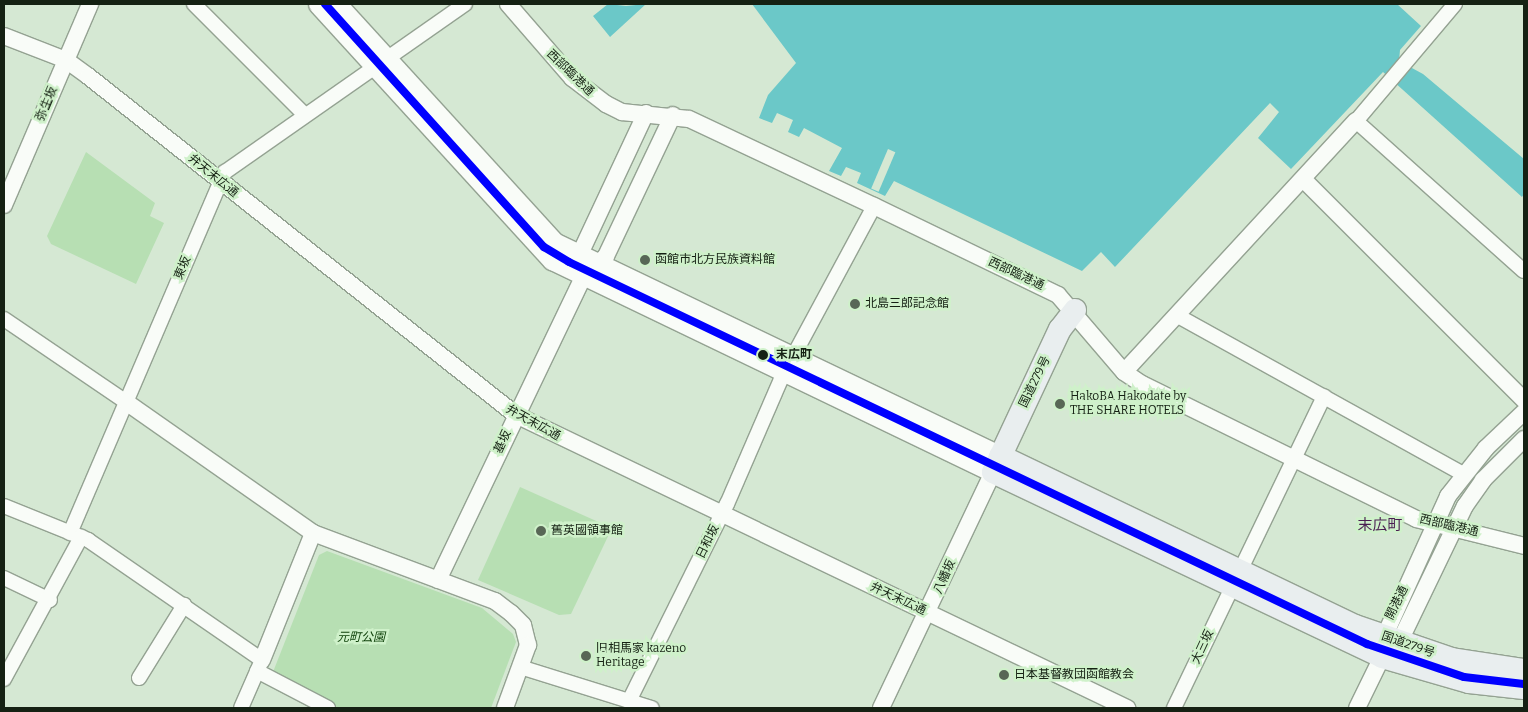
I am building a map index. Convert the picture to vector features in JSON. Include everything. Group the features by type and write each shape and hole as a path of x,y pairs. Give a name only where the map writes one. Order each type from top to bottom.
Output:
{"highway":[{"name":"国道279号","path":"1075,310 1060,329 997,464 1236,579 1469,682 1524,688"},
{"name":"国道279号","path":"1387,645 1472,664 1524,670"}],"main road":[{"path":"318,4 380,62 545,235 579,256 787,370"},
{"path":"337,4 380,62 537,247 583,277 997,464"}],"street":[{"name":"弥生坂","path":"5,197 90,4"},
{"path":"194,4 305,115"},
{"name":"東坂","path":"4,679 50,600 126,402 225,172 465,4"},
{"name":"西部臨港通","path":"508,4 589,94 622,112 673,115 874,206 1058,294 1075,310 1124,372 1293,459 1434,525 1454,528 1524,546"},
{"path":"1124,372 1178,316 1368,108 1455,4"},
{"name":"弁天末広通","path":"4,36 66,60 516,415 721,515 1127,708"},
{"path":"646,113 579,256 583,277 600,266 673,115"},
{"path":"1356,121 1524,271"},
{"path":"1303,178 1524,400"},
{"name":"日和坂","path":"629,701 721,515 787,370 874,206"},
{"name":"基坂","path":"438,580 583,277"},
{"path":"1178,316 1463,474"},
{"path":"4,319 313,533 495,601 511,613 527,634 520,667 505,708"},
{"name":"大三坂","path":"1174,708 1324,396"},
{"name":"開港通","path":"1387,645 1434,525 1463,474 1524,412"},
{"name":"開港通","path":"1387,645 1483,480 1524,440"},
{"name":"八幡坂","path":"881,708 929,613 997,464"},
{"path":"4,506 76,535 184,605 260,665 328,708"},
{"path":"241,708 313,533"},
{"path":"4,578 50,600"},
{"path":"139,678 184,605"},
{"path":"1357,708 1387,645"},
{"path":"520,667 646,707"}],"green space":[{"path":"86,152 155,203 150,216 164,223 136,284 51,244 47,236"},
{"path":"520,487 612,528 571,614 559,615 478,580"},
{"name":"元町公園","path":"327,551 482,608 513,634 516,642 491,708 338,708 273,672 319,555"}],"water":[{"path":"608,4 626,6 646,4 610,37 593,16"},
{"path":"752,4 1397,4 1421,26 1400,50 1399,61 1423,74 1524,159 1524,194 1522,197 1383,72 1291,169 1258,138 1279,112 1270,103 1115,267 1101,252 1082,271 894,181 885,196 857,183 861,173 846,167 841,176 829,171 842,148 804,128 799,137 788,132 793,120 777,113 772,123 759,118 768,95 796,63"}],"pier":[{"path":"888,149 895,152 879,192 871,189"}],"transit line":[{"path":"325,4 544,247 569,262 1367,644 1464,677 1524,684"}],"place":[{"name":"函館市北方民族資料館","path":"645,260"},
{"name":"北島三郎記念館","path":"855,304"},
{"name":"末広町","path":"763,355"},
{"name":"HakoBA Hakodate by THE SHARE HOTELS","path":"1060,404"},
{"name":"舊英國領事館","path":"541,531"},
{"name":"旧相馬家 kazeno Heritage","path":"586,656"},
{"name":"日本基督教団函館教会","path":"1004,675"}],"district":[{"name":"末広町","path":"1380,526"}]}
